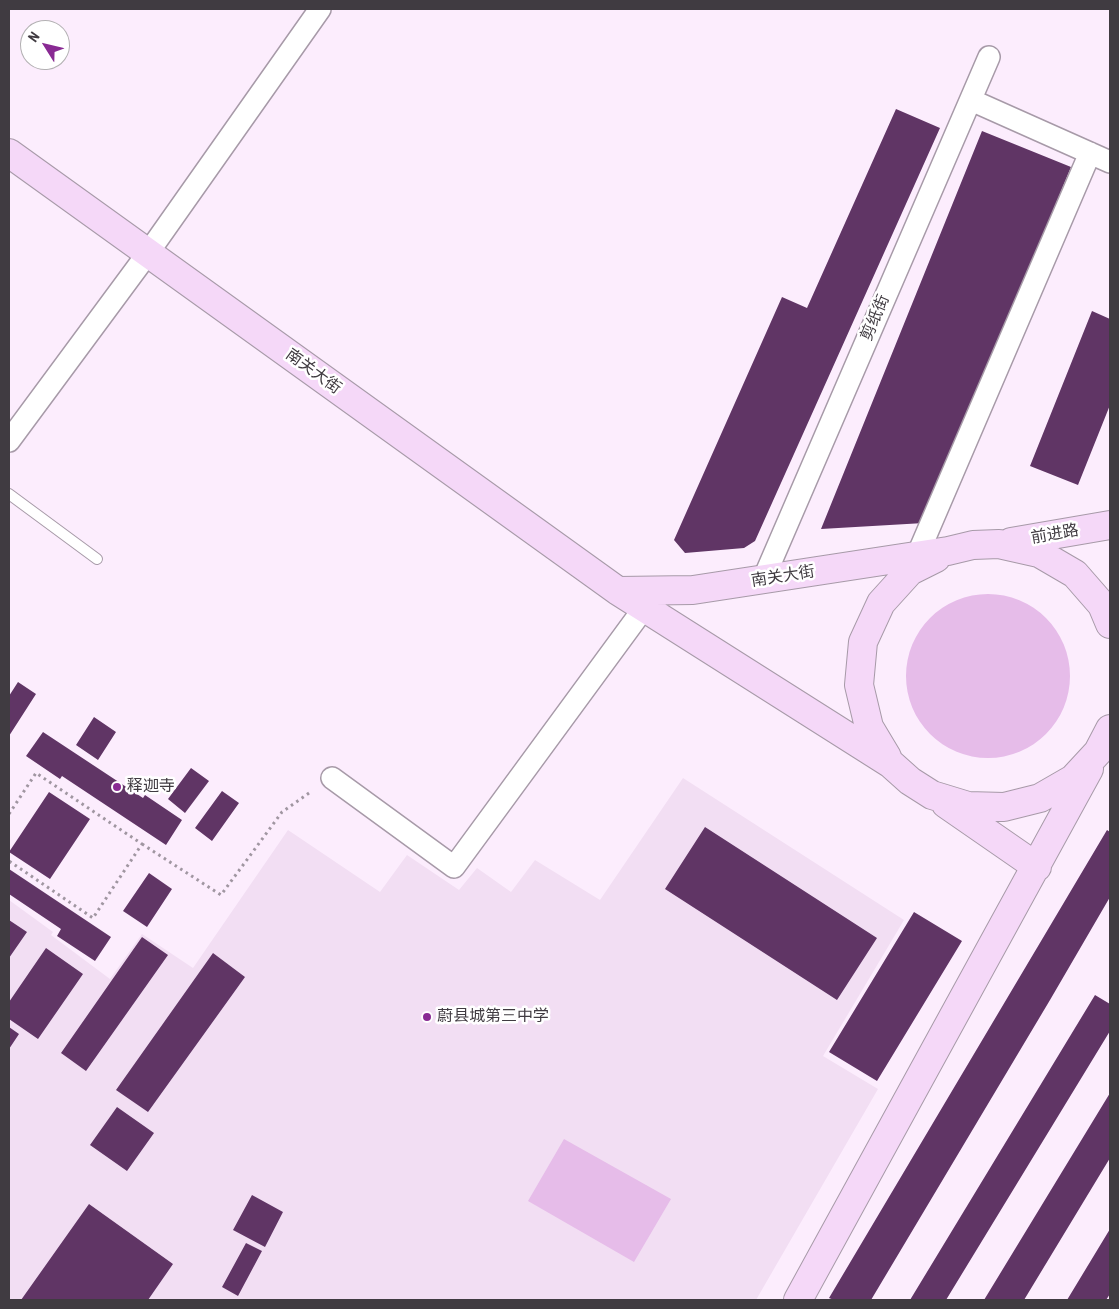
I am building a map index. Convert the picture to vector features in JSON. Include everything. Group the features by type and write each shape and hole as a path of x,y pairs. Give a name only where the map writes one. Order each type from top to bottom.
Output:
{"main road":[{"name":"南关大街","path":"9,153 618,591 891,764 910,781 932,795 968,806 1004,807 1040,798 1072,779 1106,746"},
{"name":"前进路","path":"999,544 1110,525"},
{"name":"南关大街","path":"618,591 693,590 917,556 974,545 999,544 1039,553 1075,574 1102,605 1110,624"},
{"name":"南关大街","path":"891,764 869,727 859,685 863,642 881,603 910,571 948,551"},
{"path":"800,1300 1037,867 1106,746"},
{"path":"932,795 1037,867"}],"street":[{"path":"9,441 148,253 320,9"},
{"name":"剪纸街","path":"763,580 990,57"},
{"path":"971,100 1110,162"},
{"path":"917,556 1090,153"},
{"path":"332,778 454,867 644,608"}],"lane":[{"path":"9,494 97,560"}],"path":[{"path":"9,814 36,773 220,896 282,812 332,778"},
{"path":"9,862 93,918 142,844"}],"shaded area":[{"path":"988,594 1019,600 1046,618 1064,645 1070,676 1064,707 1046,734 1019,752 988,758 957,752 930,734 912,707 906,676 912,645 930,618 957,600"},
{"name":"蔚县城第三中学","path":"683,778 904,920 823,1056 878,1089 756,1300 9,1300 9,900 53,932 51,935 110,979 142,934 193,968 288,830 380,892 407,855 459,890 477,868 511,892 535,860 600,900"},
{"path":"564,1139 671,1199 634,1262 528,1201"}],"building":[{"path":"896,109 940,128 755,541 744,548 685,553 674,540 782,297 807,308"},
{"path":"982,131 1071,167 924,523 821,529"},
{"path":"1092,311 1110,319 1110,405 1078,485 1030,466"},
{"path":"18,682 36,694 9,736 9,696"},
{"path":"94,717 116,732 98,760 76,745"},
{"path":"43,732 143,798 145,795 182,820 166,845 62,776 60,779 26,756"},
{"path":"191,768 209,781 185,813 168,799"},
{"path":"222,791 239,803 212,841 195,828"},
{"path":"49,792 90,819 50,879 9,852"},
{"path":"705,827 877,938 837,1000 665,889"},
{"path":"1107,830 1110,832 1110,897 1050,1000 871,1300 834,1300 829,1298"},
{"path":"9,869 111,937 95,961 57,936 61,929 9,894"},
{"path":"149,873 172,889 147,927 123,911"},
{"path":"914,912 962,941 877,1081 829,1052"},
{"path":"9,920 27,932 9,958"},
{"path":"142,937 168,955 86,1071 61,1053"},
{"path":"46,948 83,974 38,1039 9,1019 9,1002"},
{"path":"213,953 245,977 148,1112 116,1090"},
{"path":"1095,995 1110,1004 1110,1031 946,1300 910,1300"},
{"path":"9,1027 19,1034 9,1049"},
{"path":"1110,1093 1110,1158 1024,1300 984,1300"},
{"path":"117,1107 154,1133 127,1171 90,1145"},
{"path":"252,1195 283,1212 265,1247 233,1230"},
{"path":"89,1204 173,1264 148,1300 21,1300"},
{"path":"1110,1229 1110,1294 1106,1300 1067,1300"},
{"path":"246,1243 262,1251 238,1296 222,1287"}],"place":[{"name":"释迦寺","path":"117,787"},
{"name":"蔚县城第三中学","path":"427,1017"}]}
